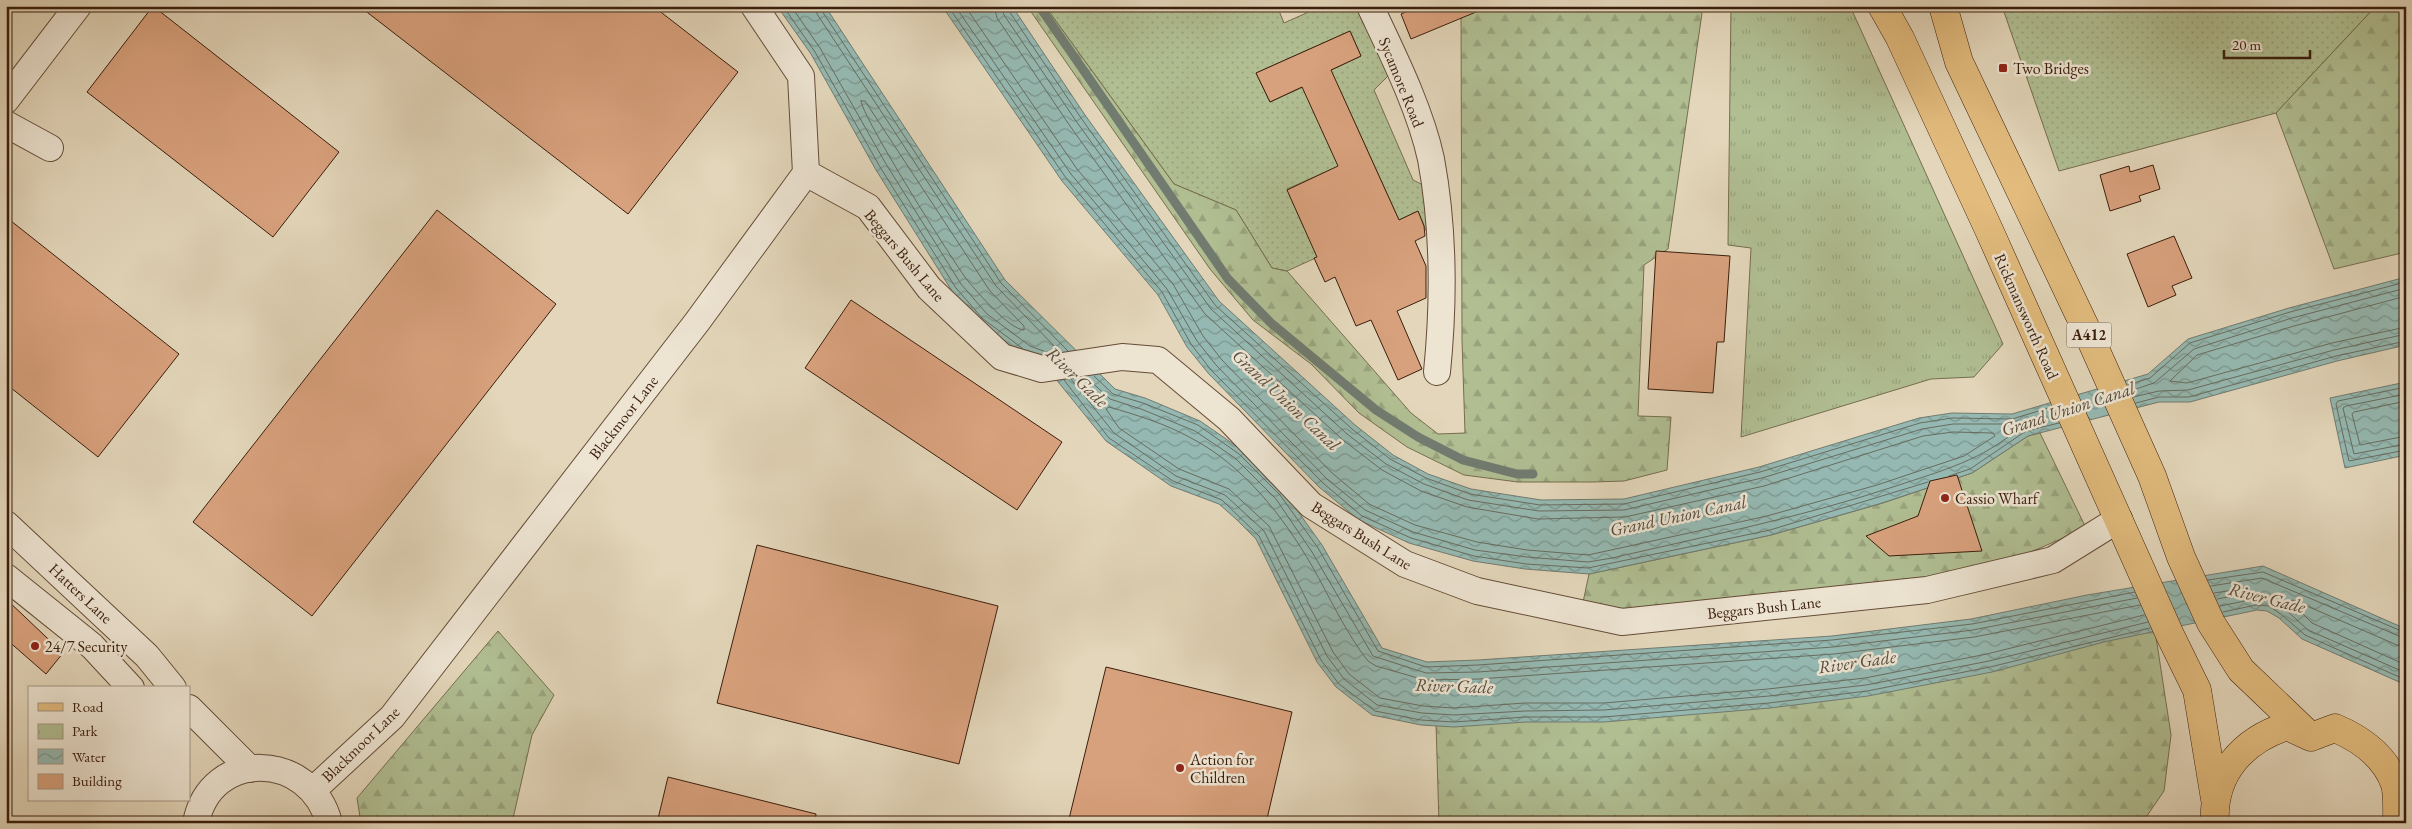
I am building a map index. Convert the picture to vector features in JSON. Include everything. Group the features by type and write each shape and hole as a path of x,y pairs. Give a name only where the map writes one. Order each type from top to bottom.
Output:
{"main road":[{"name":"Rickmansworth Road","path":"1882,6 1900,38 1989,230 2143,576 2197,690 2215,811"},
{"name":"A412","path":"1943,6 1960,62 2028,211 2087,332 2144,462 2152,476 2181,557 2211,623 2241,670 2311,737"},
{"path":"2215,811 2222,778 2234,759 2254,740 2270,731 2287,726 2311,737 2335,728 2354,736 2374,751 2386,767 2395,785 2397,823"}],"street":[{"path":"6,100 78,6"},
{"path":"754,6 801,76 806,173"},
{"name":"Sycamore Road","path":"1370,6 1407,85 1430,158 1439,229 1443,302 1437,372"},
{"path":"6,124 50,148"},
{"name":"Beggars Bush Lane","path":"806,173 868,207 929,288 1002,357 1042,369 1122,357 1158,360 1230,419 1311,505 1405,564 1477,591 1622,622 1927,590 2053,560 2119,519"},
{"name":"Blackmoor Lane","path":"313,790 392,717 697,322 806,173"},
{"name":"Hatters Lane","path":"6,524 147,656 171,686"},
{"path":"6,577 92,646 129,686"},
{"path":"190,709 250,769"},
{"path":"194,823 207,795 221,781 238,771 258,767 278,769 297,777 313,790 323,807 329,823"},
{"path":"189,802 194,823"}],"green space":[{"path":"1027,6 1045,6 1174,184 1236,210 1272,268 1287,271 1411,413 1438,434 1465,433 1462,340 1461,6 1703,6 1668,249 1644,265 1638,416 1671,417 1667,470 1624,481 1593,482 1518,482 1464,475 1407,447 1359,413 1311,364 1253,320 1210,269"},
{"path":"1045,6 1277,6 1284,23 1322,6 1361,6 1390,74 1374,90 1413,180 1431,189 1428,235 1418,211 1399,220 1338,86 1323,74 1361,56 1350,31 1256,73 1270,102 1312,83 1343,175 1330,170 1287,189 1304,228 1366,235 1287,271 1272,268 1236,210 1174,184"},
{"path":"1731,6 1850,6 2003,344 1974,377 1931,379 1741,437 1751,248 1728,245"},
{"path":"2007,6 2376,6 2276,113 2059,171 2003,9"},
{"path":"2376,6 2406,6 2406,252 2334,269 2276,113"},
{"path":"2040,433 2086,528 2008,562 1906,586 1624,616 1582,607 1589,574 1771,535 1883,503 1972,473 2028,436"},
{"path":"2154,624 2171,735 2164,791 2142,823 1439,823 1436,724"},
{"path":"498,631 554,695 532,735 512,823 361,823 357,798"}],"water":[{"name":"River Gade","path":"777,6 825,6 1005,280 1115,389 1145,398 1200,421 1242,450 1284,492 1322,545 1382,648 1427,662 1832,636 1971,619 2087,595 2263,566 2406,629 2406,685 2302,639 2279,618 2267,611 2257,610 2104,642 1992,672 1868,696 1770,708 1604,722 1526,722 1454,727 1421,725 1372,715 1336,687 1317,662 1256,539 1219,504 1171,486 1106,441 1042,362 1025,357 979,322 952,291 876,170 811,54"},
{"name":"Grand Union Canal","path":"942,6 1012,6 1085,115 1219,301 1355,425 1393,455 1428,474 1471,489 1541,500 1624,499 1759,467 1919,418 1952,413 2012,414 2148,374 2188,339 2289,308 2406,277 2406,345 2337,361 2190,402 2159,402 2028,436 1972,473 1882,503 1771,535 1589,574 1525,569 1473,561 1409,543 1359,520 1319,487 1208,373 1187,347 1158,295 1062,181"},
{"path":"2406,382 2406,455 2345,468 2330,398"}],"building":[{"path":"153,6 339,152 273,237 87,92"},
{"path":"359,6 653,6 738,72 628,214"},
{"path":"1420,6 1488,7 1411,39 1401,14"},
{"path":"1350,31 1361,56 1331,70 1399,220 1418,211 1424,226 1425,236 1415,241 1426,266 1426,298 1397,311 1422,369 1398,380 1371,320 1356,326 1335,277 1325,282 1314,258 1317,257 1287,190 1338,166 1302,87 1270,102 1256,73"},
{"path":"2153,165 2160,189 2139,196 2141,201 2110,211 2100,175 2129,166 2130,172"},
{"path":"437,210 556,304 312,616 193,522"},
{"path":"6,217 179,354 98,457 6,384"},
{"path":"2174,236 2192,278 2172,286 2176,295 2148,307 2127,254"},
{"path":"1656,251 1730,256 1724,342 1717,342 1713,393 1648,389"},
{"path":"851,300 1062,442 1017,510 805,368"},
{"name":"Cassio Wharf","path":"1957,475 1982,551 1889,556 1866,536 1918,516 1930,481"},
{"path":"757,545 998,606 959,764 717,703"},
{"name":"24/7 Security","path":"6,599 63,653 46,674 6,639"},
{"name":"Action for Children","path":"1106,667 1292,712 1266,823 1068,823"},
{"path":"668,777 816,814 815,823 657,823"}],"waterway":[{"path":"1039,6 1228,279 1271,323 1376,410 1418,437 1463,460 1517,474 1533,474"}],"place":[{"name":"Two Bridges","path":"2003,68"},
{"name":"Cassio Wharf","path":"1945,498"},
{"name":"24/7 Security","path":"35,646"},
{"name":"Action for Children","path":"1180,768"}]}
